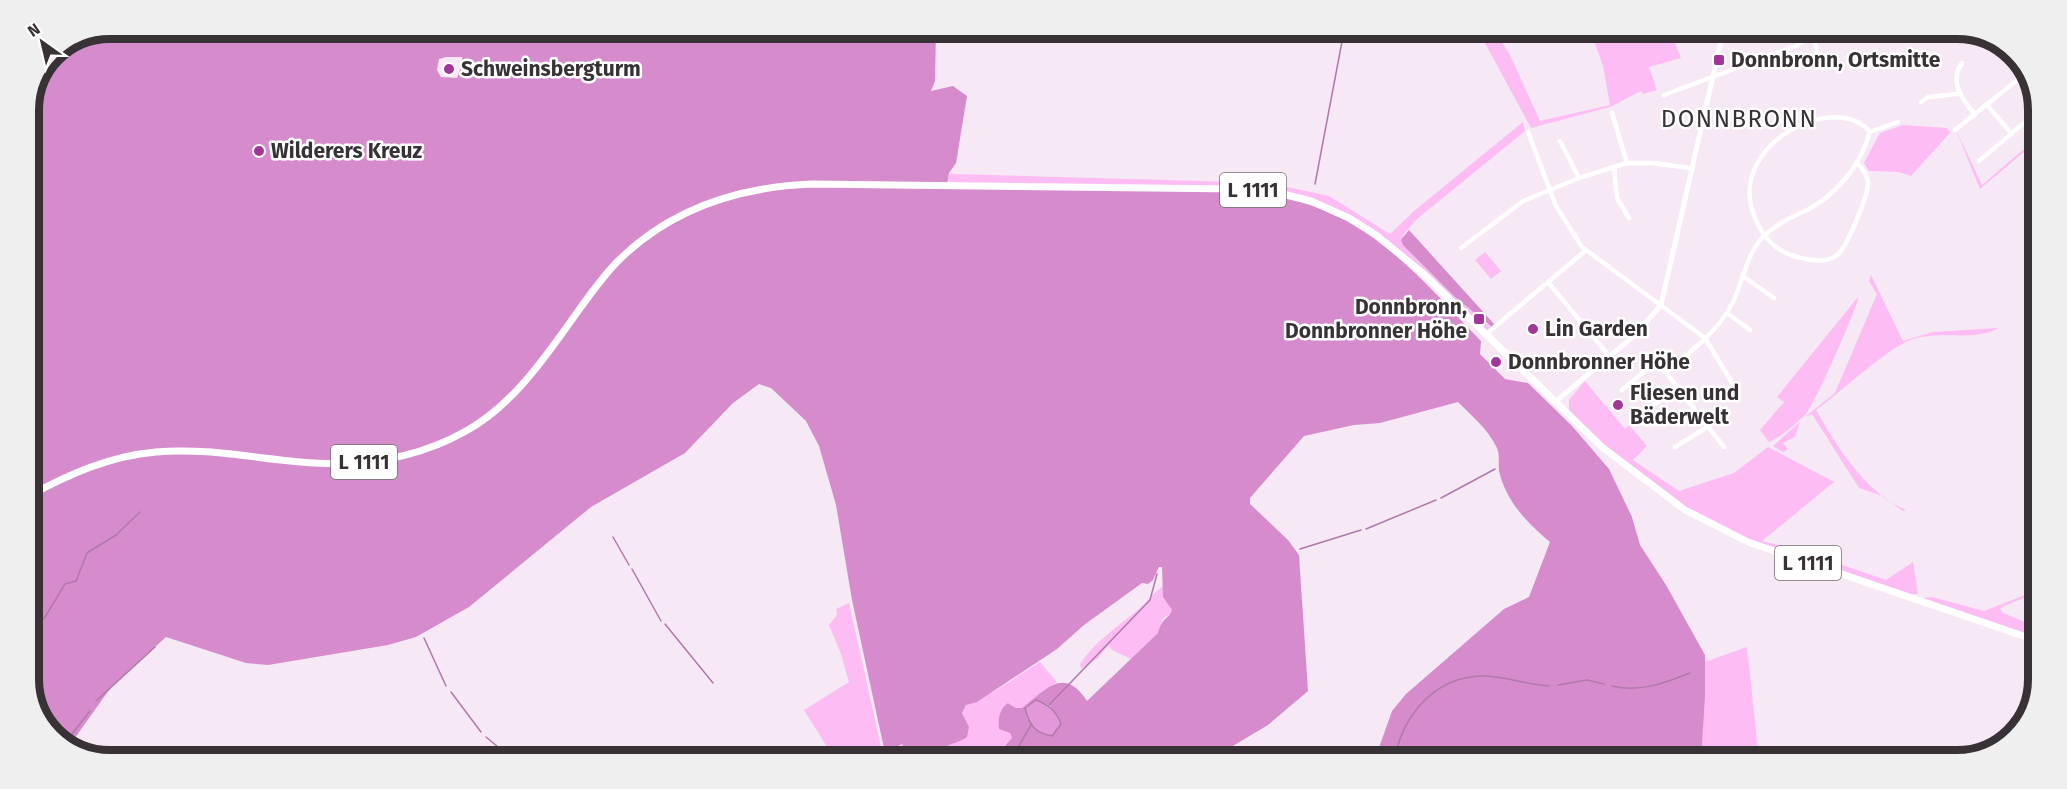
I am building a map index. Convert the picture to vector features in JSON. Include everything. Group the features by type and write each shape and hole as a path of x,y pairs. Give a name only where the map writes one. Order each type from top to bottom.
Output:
{"main road":[{"name":"L 1111","path":"39,491 87,467 139,454 196,451 344,464 394,458 432,447 468,430 504,402 547,355 602,278 642,240 705,204 740,192 776,185 1239,189 1275,192 1311,201 1362,225 1425,275 1622,464 1685,510 1748,542 2028,638"}],"street":[{"path":"1555,402 1642,328 1661,305 1687,192 1690,168 1721,39"},
{"path":"1664,95 1712,75 1782,52 1805,39"},
{"path":"1815,39 1822,67"},
{"path":"1962,63 1958,68 1958,94 1975,115"},
{"path":"1955,130 2020,78"},
{"path":"1921,102 1928,97 1958,94"},
{"path":"1987,105 2012,134"},
{"path":"1612,113 1627,163"},
{"path":"1857,163 1865,173 1868,187 1844,248 1838,255 1821,261 1786,252 1775,246 1765,235 1753,212 1750,187 1755,166 1767,147 1790,131 1832,117 1858,120 1870,132"},
{"path":"1979,161 2028,120"},
{"path":"1665,372 1705,338 1727,314 1753,252 1765,235 1830,195 1857,163 1870,132 1898,122"},
{"path":"1528,132 1567,227 1585,251 1705,338 1734,386"},
{"path":"1560,141 1579,178"},
{"path":"1461,248 1522,201 1579,178 1627,163 1690,168"},
{"path":"1614,167 1617,198 1629,218"},
{"path":"1485,335 1585,251"},
{"path":"1743,276 1774,298"},
{"path":"1548,282 1609,356"},
{"path":"1727,314 1750,330"},
{"path":"1622,390 1657,361 1724,447"},
{"path":"1635,420 1677,387"},
{"path":"1676,447 1709,426"}],"shaded area":[{"path":"110,39 936,39 935,81 931,91 953,86 967,96 956,163 949,173 946,189 1079,188 1260,194 1308,204 1331,213 1372,237 1406,264 1481,341 1480,354 1505,379 1528,383 1572,426 1609,469 1632,517 1640,545 1666,585 1705,655 1705,696 1702,750 1378,750 1392,711 1406,694 1504,609 1529,597 1550,542 1533,527 1512,502 1502,482 1498,451 1493,441 1458,402 1380,423 1354,425 1304,436 1250,498 1250,504 1288,540 1299,555 1308,691 1268,725 1226,750 1001,750 1012,738 1010,733 999,729 1000,715 1008,703 1016,708 1022,708 1047,688 1063,683 1079,690 1087,701 1158,633 1172,610 1163,597 1162,567 1159,567 1153,580 1148,584 1142,583 1084,625 1057,649 977,702 966,705 962,713 969,727 967,737 941,750 907,750 902,744 891,750 884,750 852,600 836,505 819,446 806,421 771,388 759,384 733,403 685,453 591,507 469,607 416,637 388,645 268,665 246,663 166,637 112,686 74,739 54,722 46,710 39,684 39,110 40,96 50,72 72,72 72,50 96,40","holes":["462,57 463,62 457,78 441,77 437,70 439,59","1036,700 1049,705 1058,717 1028,720 1025,707"]},
{"path":"1483,39 1500,39 1509,53 1540,121 1610,105 1603,66 1593,39 1674,39 1681,58 1649,67 1657,90 1643,94 1641,91 1610,107 1531,128"},
{"path":"1523,122 1525,131 1417,219 1403,235 1486,324 1493,328 1485,334 1422,271 1380,236 1330,207 1301,195 964,184 947,181 950,173 1269,183 1329,196 1390,234 1414,211"},
{"path":"1903,125 1947,128 1950,133 1911,176 1899,172 1869,171 1864,163 1880,133"},
{"path":"1956,130 1982,185 2028,146 2028,148 1980,189"},
{"path":"1409,230 1495,325 1493,328 1454,296 1403,245 1401,240"},
{"path":"1485,252 1501,271 1491,279 1475,260"},
{"path":"1871,275 1903,341 1933,332 1998,328 1979,334 1935,335 1913,339 1890,351 1816,410 1843,453 1865,481 1883,496 1859,488 1812,414 1805,417 1835,393 1877,294 1869,281"},
{"path":"1858,297 1844,335 1811,406 1794,425 1769,442 1760,430 1784,402 1777,397"},
{"path":"1585,381 1625,429 1629,425 1647,446 1633,460 1679,491 1734,473 1768,447 1834,482 1762,541 1802,551 1886,580 1913,562 1918,594 1907,594 1793,557 1711,522 1669,497 1610,450 1569,411 1569,400"},
{"path":"1800,422 1795,437 1783,443 1788,449 1783,452 1773,446"},
{"path":"1888,500 1892,502 1906,510 1903,511"},
{"path":"1163,586 1163,597 1173,610 1171,614 1163,618 1158,633 1131,659 1112,650 1109,645 1098,658 1081,669 1080,664 1093,648"},
{"path":"2028,594 2028,596 2000,608 2003,613 2028,623 2028,635 1923,598 1932,597 1984,611"},
{"path":"849,603 882,750 829,750 804,710 849,682 829,625 837,615 836,609"},
{"path":"1747,647 1758,750 1701,750 1705,662"},
{"path":"1040,662 1057,682 1022,708 1016,708 1009,703 1005,705 1004,729 1010,733 1012,738 998,750 941,750 968,727 962,713 966,704 995,691"},
{"path":"1036,700 1051,708 1059,719 1061,724 1052,736 1041,733 1028,719 1025,708"},
{"path":"903,744 907,750 893,750"}],"waterway":[{"path":"1315,184 1342,39"},
{"path":"1441,498 1495,469"},
{"path":"1366,529 1436,500"},
{"path":"39,623 65,584 76,581 87,553 116,535 140,512"},
{"path":"1300,549 1361,530"},
{"path":"613,537 629,565"},
{"path":"632,569 661,621"},
{"path":"1049,705 1150,600 1157,574"},
{"path":"665,624 713,683"},
{"path":"424,638 446,686"},
{"path":"96,701 155,647"},
{"path":"1612,686 1642,688 1690,673"},
{"path":"1397,750 1413,714 1423,702 1448,684 1463,678 1489,676 1549,686"},
{"path":"1558,685 1587,680 1604,684"},
{"path":"451,692 481,732"},
{"path":"70,737 90,711"},
{"path":"1017,750 1031,725"},
{"path":"486,737 502,750"}],"place":[{"name":"Donnbronn, Ortsmitte","path":"1719,60"},
{"name":"Schweinsbergturm","path":"449,69"},
{"name":"Wilderers Kreuz","path":"259,151"},
{"name":"Donnbronn, Donnbronner Höhe","path":"1479,319"},
{"name":"Lin Garden","path":"1533,329"},
{"name":"Donnbronner Höhe","path":"1496,362"},
{"name":"Fliesen und Bäderwelt","path":"1618,405"}],"district":[{"name":"DONNBRONN","path":"1739,119"}]}
